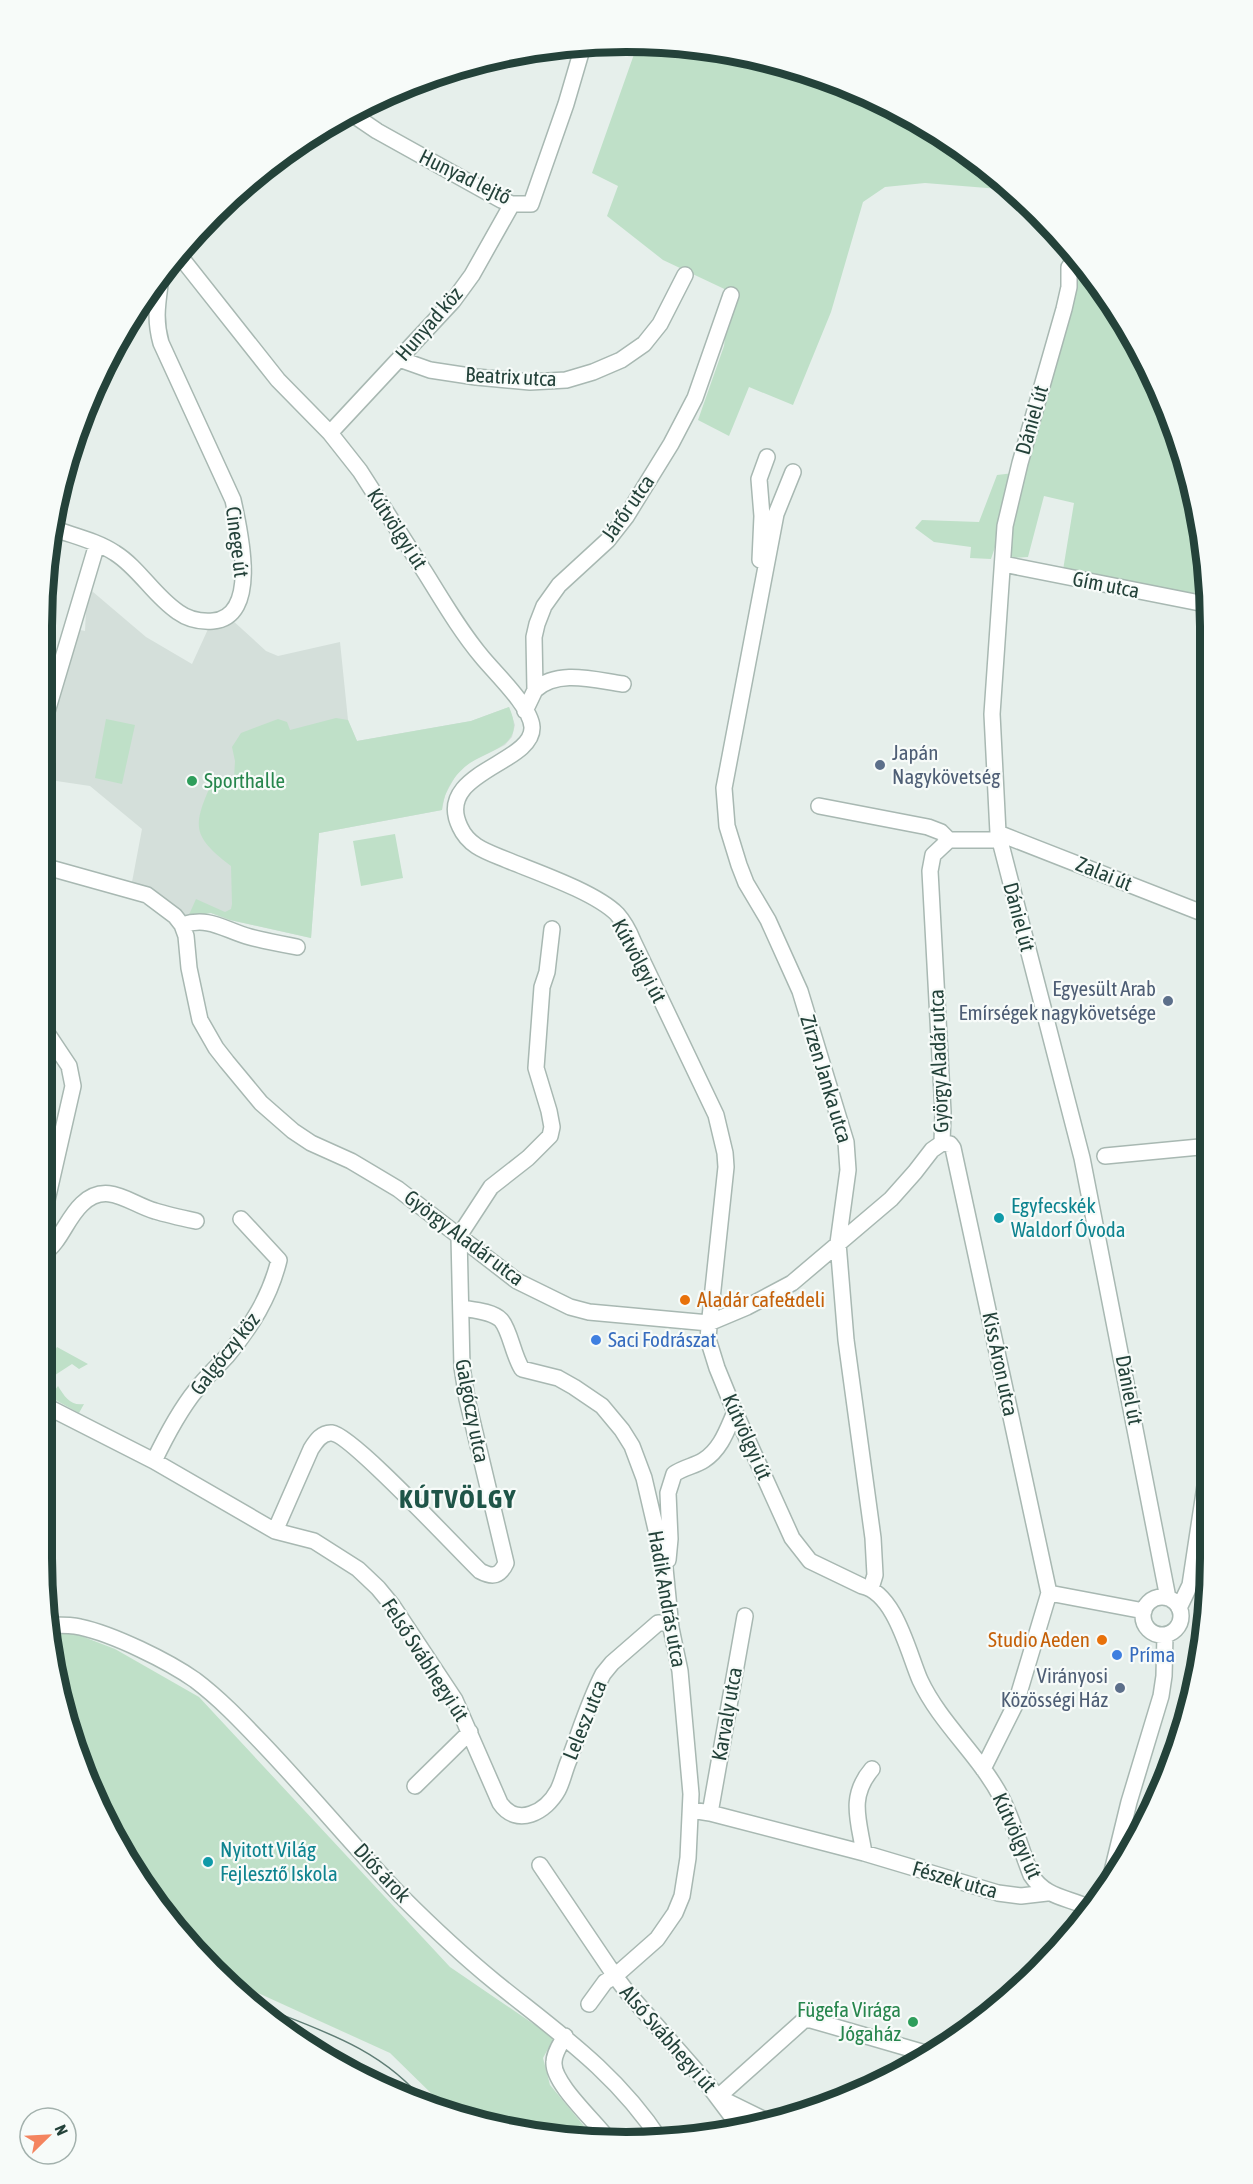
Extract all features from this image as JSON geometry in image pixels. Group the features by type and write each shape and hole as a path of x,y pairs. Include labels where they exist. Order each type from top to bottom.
{"street":[{"name":"Hunyad lejtő","path":"360,119 425,159 501,200 513,204 531,204 580,55"},
{"name":"Hunyad köz","path":"330,433 459,292 513,204"},
{"name":"Kútvölgyi út","path":"184,261 278,380 330,433 360,471 464,635 525,711 532,729 528,742 508,758 478,775 466,786 457,800 456,816 459,826 474,846 595,899 618,915 627,927 716,1115 725,1153 725,1189 708,1339 735,1412 792,1538 803,1554 820,1567 871,1588 888,1603 921,1682 936,1709 983,1769 1002,1799 1031,1875 1047,1893 1083,1906"},
{"name":"Dániel út","path":"1069,267 1069,287 1064,309 1005,526 992,714 998,836 1082,1158 1174,1603"},
{"name":"Beatrix utca","path":"399,359 430,370 476,377 530,382 566,380 621,360 644,344 660,324 686,275"},
{"name":"Cinege út","path":"61,531 115,552 172,607 194,620 218,621 227,616 242,590 242,560 232,500 161,343 156,308 158,295"},
{"name":"Járőr utca","path":"525,711 535,690 534,637 542,611 559,585 608,540 626,517 671,444 695,398 730,295"},
{"name":"Zirzen Janka utca","path":"761,587 759,550 762,516 759,478 766,457"},
{"name":"Zirzen Janka utca","path":"793,472 776,514 724,788 724,806 727,826 739,865 746,883 768,920 796,982 843,1126 848,1170 838,1243 846,1340 873,1538 875,1575 871,1588"},
{"path":"52,695 97,544"},
{"name":"Gím utca","path":"1003,564 1199,603"},
{"path":"535,690 549,680 561,678 622,684"},
{"name":"Zalai út","path":"819,806 928,827 941,831 950,840 998,836 1200,912"},
{"name":"György Aladár utca","path":"182,925 186,936 189,968 200,1020 216,1048 261,1103 293,1131 311,1143 378,1176 517,1281 570,1307 590,1312 709,1323 755,1304 792,1283 891,1199 932,1150 942,1143 942,1100 930,871 933,855 950,840"},
{"path":"52,869 147,895 175,916 182,925 196,921 217,925 248,936 297,947"},
{"path":"459,1236 491,1187 528,1158 550,1136 550,1119 536,1068 543,987 552,929"},
{"path":"52,1040 69,1066 74,1086 52,1180"},
{"name":"Kiss Áron utca","path":"942,1143 950,1144 953,1148 1050,1593"},
{"path":"1105,1156 1200,1147"},
{"path":"52,1248 82,1203 98,1194 117,1194 153,1211 196,1221"},
{"name":"Galgóczy köz","path":"154,1461 181,1411 196,1389 245,1333 260,1310 270,1288 279,1260 242,1219"},
{"name":"Galgóczy utca","path":"275,1531 317,1439 334,1433 343,1437 364,1455 480,1571 490,1576 502,1571 506,1563 506,1553 497,1528 462,1367 459,1236"},
{"name":"Hadik András utca","path":"460,1308 486,1312 501,1320 507,1331 513,1353 522,1368 558,1378 574,1387 602,1406 622,1430 632,1446 644,1478 665,1568 671,1628 680,1671 691,1810 688,1858 679,1906 664,1930 605,1983 588,2004"},
{"path":"52,1409 154,1461 275,1531"},
{"path":"665,1568 669,1558 670,1539 668,1493 674,1474 685,1466 703,1461 718,1448 735,1412"},
{"path":"1174,1603 1190,1586 1200,1520"},
{"name":"Felső Svábhegyi út","path":"275,1531 314,1541 358,1569 378,1588 405,1622 455,1700 495,1793 505,1809"},
{"name":"Kútvölgyi út","path":"983,1769 1016,1703 1050,1593"},
{"path":"1050,1593 1144,1611"},
{"path":"1154,1599 1174,1603 1181,1615 1174,1631 1165,1635 1155,1634 1147,1629 1143,1620 1144,1611 1154,1599"},
{"name":"Karvaly utca","path":"710,1812 745,1616"},
{"name":"Lelesz utca","path":"505,1809 519,1816 528,1817 552,1799 558,1790 603,1674 612,1663 658,1623 669,1623 671,1628"},
{"name":"Diós árok","path":"56,1625 80,1626 121,1641 194,1679 222,1702 298,1780 401,1895 481,1970 565,2036 613,2080 654,2131"},
{"path":"1115,1858 1129,1802 1161,1696 1165,1635"},
{"path":"415,1786 470,1732"},
{"path":"864,1853 856,1805 864,1779 872,1769"},
{"name":"Fészek utca","path":"691,1810 710,1812 864,1853 998,1893 1021,1896 1047,1893"},
{"name":"Alsó Svábhegyi út","path":"540,1865 619,1972 627,1992 718,2097 735,2121"},
{"path":"757,2116 718,2097 804,2020 811,2020 920,2051"},
{"path":"565,2036 555,2057 554,2069 562,2084 601,2131"}],"shaded area":[{"path":"86,586 146,637 192,664 209,627 228,626 231,619 266,651 278,656 340,642 348,720 357,741 471,721 509,707 515,725 512,737 505,745 469,763 456,775 445,795 442,810 319,833 311,938 230,920 211,913 183,919 148,890 132,882 142,829 90,786 52,780 52,719 74,629 85,631 86,610 81,605"}],"green space":[{"path":"635,52 701,57 738,64 775,72 846,96 914,129 976,171 998,189 925,183 885,187 863,202 831,312 793,405 749,387 729,436 698,420 724,346 729,307 735,294 663,260 607,216 618,186 592,173"},
{"path":"1062,253 1082,277 1124,340 1157,407 1181,478 1196,552 1199,596 1063,570 1074,503 1044,496 1028,557 1009,558 997,541 991,559 970,558 971,547 934,542 915,528 922,520 979,522 997,475 1023,472 1064,302"},
{"path":"509,707 514,730 511,737 460,772 448,789 442,810 319,833 311,938 230,920 211,913 188,917 196,899 225,912 231,909 231,866 208,846 199,828 199,819 213,780 234,778 235,761 232,747 241,733 278,719 287,722 290,730 336,718 348,720 357,741 471,721"},
{"path":"106,719 135,725 122,784 95,778"},
{"path":"395,834 403,878 361,886 353,841"},
{"path":"57,1347 88,1364 79,1369 72,1364 52,1377 52,1356"},
{"path":"58,1386 71,1402 84,1404 79,1413 52,1398"},
{"path":"57,1634 76,1634 115,1649 199,1697 450,1967 554,2038 543,2058 550,2085 587,2130 552,2127 515,2120 478,2112 437,2099 390,2053 245,1986 195,1936 171,1907 129,1844 96,1777 83,1742 72,1706"}],"tram line":[{"path":"277,2013 348,2042 390,2068 414,2091"}],"place":[{"name":"Japán Nagykövetség","path":"880,765"},
{"name":"Sporthalle","path":"192,781"},
{"name":"Egyesült Arab Emírségek nagykövetsége","path":"1168,1001"},
{"name":"Egyfecskék Waldorf Óvoda","path":"999,1218"},
{"name":"Aladár cafe&deli","path":"685,1300"},
{"name":"Saci Fodrászat","path":"596,1340"},
{"name":"Studio Aeden","path":"1102,1640"},
{"name":"Príma","path":"1117,1655"},
{"name":"Virányosi Közösségi Ház","path":"1120,1688"},
{"name":"Nyitott Világ Fejlesztő Iskola","path":"208,1862"},
{"name":"Fügefa Virága Jógaház","path":"913,2022"}],"district":[{"name":"KÚTVÖLGY","path":"458,1499"}]}
